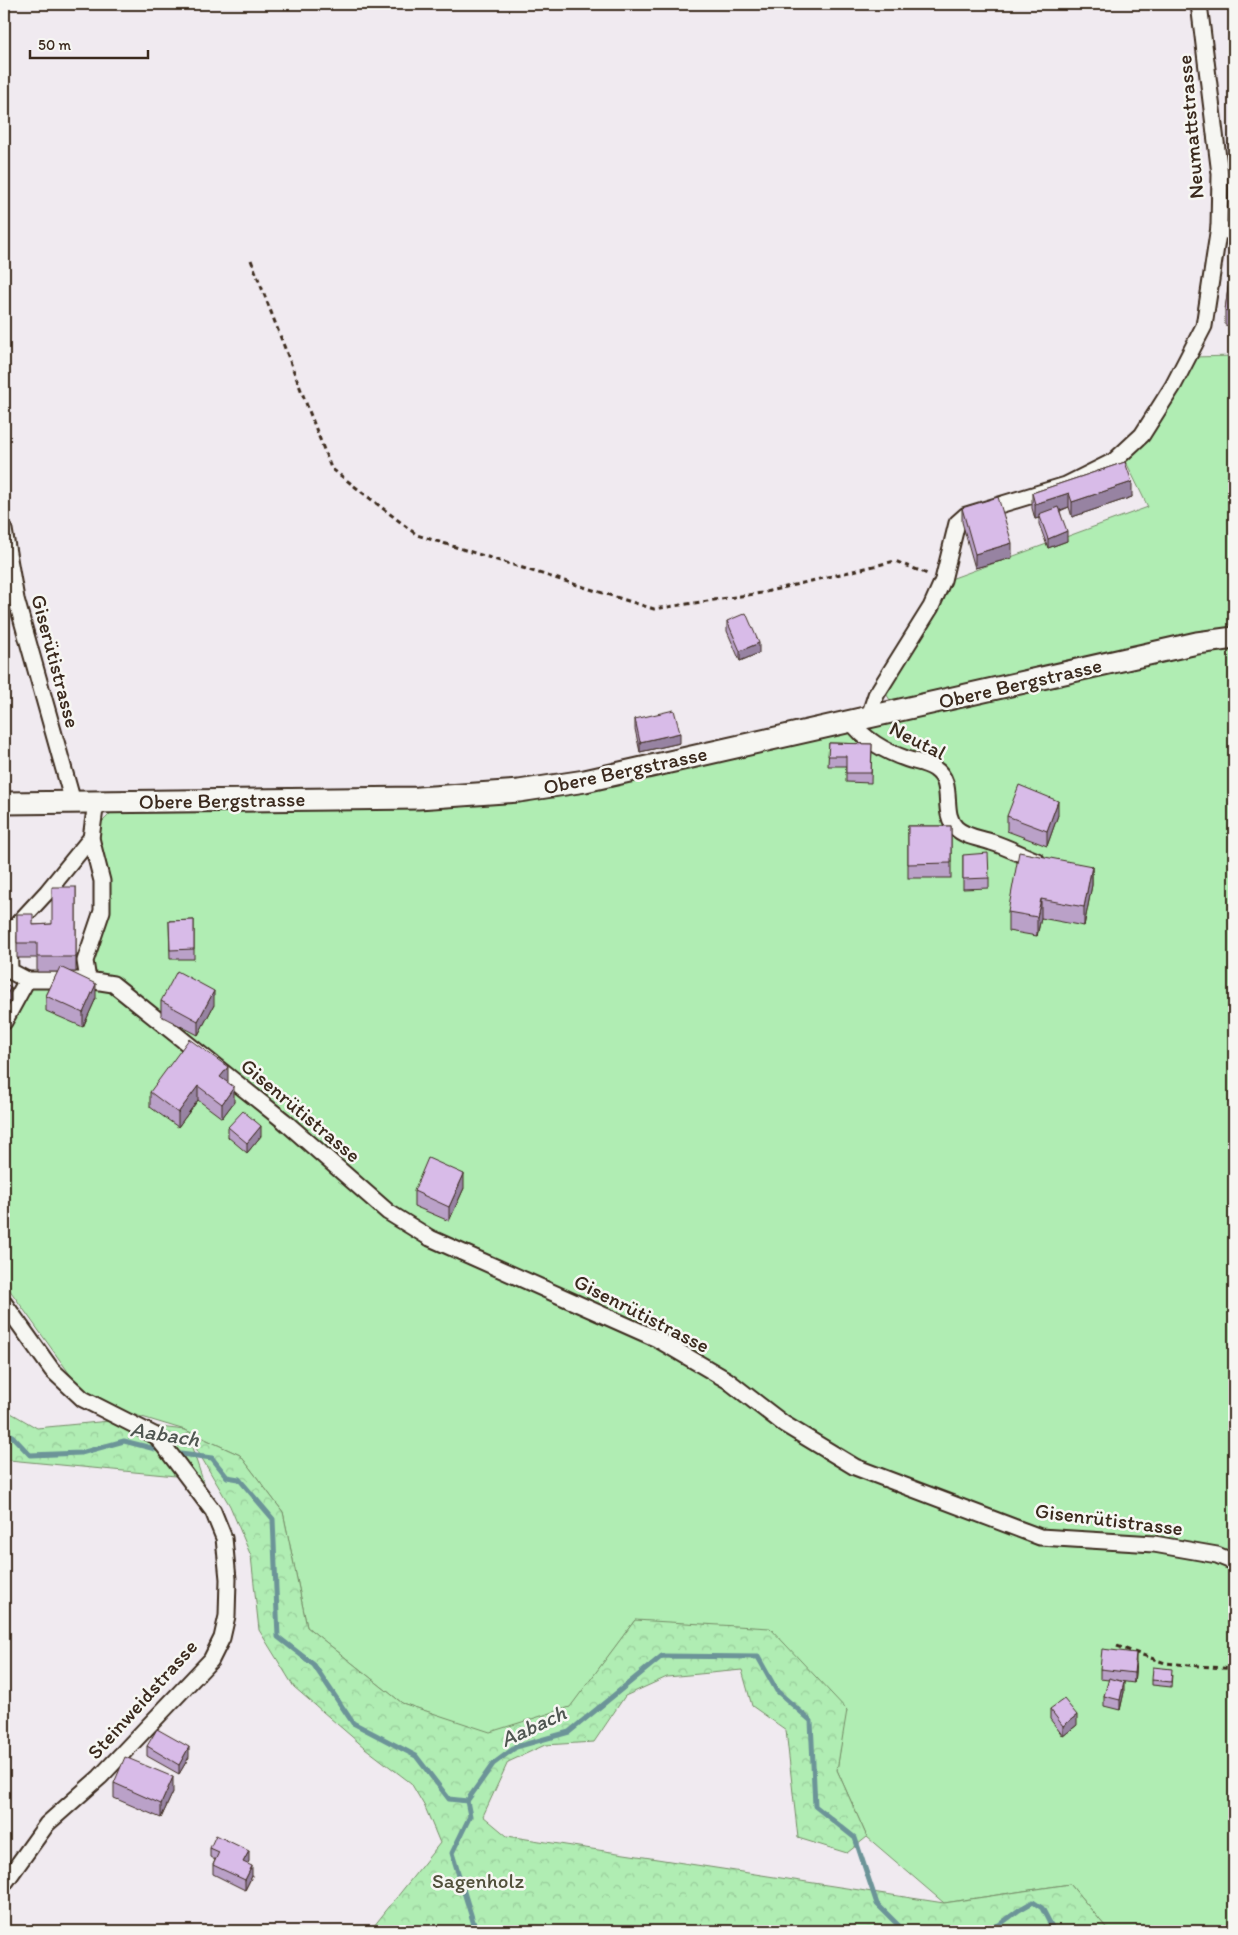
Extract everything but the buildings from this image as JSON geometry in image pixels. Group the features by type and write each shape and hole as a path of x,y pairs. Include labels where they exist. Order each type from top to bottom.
{"main road":[{"name":"Obere Bergstrasse","path":"4,803 418,798 519,791 585,781 1197,643 1234,638"}],"street":[{"name":"Neumattstrasse","path":"860,718 931,607 943,580 956,523 966,515 1066,485 1114,461 1142,435 1173,386 1204,326 1219,227 1220,174 1199,4"},
{"path":"1219,227 1234,234"},
{"name":"Giserütistrasse","path":"4,530 16,599 73,802"},
{"name":"Neutal","path":"860,718 858,732 886,750 905,758 928,764 944,778 951,819 956,828 967,835 992,842 1045,865"},
{"path":"91,838 47,892 9,933 10,971 27,980 88,980 85,961 102,911 102,881 91,838 96,802"},
{"path":"4,1022 27,980"},
{"name":"Gisenrütistrasse","path":"88,980 113,984 284,1122 388,1212 430,1238 657,1339 727,1380 784,1424 855,1467 1040,1537 1154,1544 1218,1555 1234,1562"},
{"name":"Steinweidstrasse","path":"4,1302 52,1370 83,1398 156,1436 213,1510 224,1538 228,1579 227,1616 222,1638 211,1660 100,1777 48,1824 4,1884"}],"path":[{"path":"251,260 331,468 418,535 654,610 761,593 895,561 943,580"},
{"path":"1117,1646 1165,1663 1234,1669"}],"green space":[{"path":"1234,356 1234,630 934,693 890,700 885,692 948,580 1148,507 1125,460 1159,424 1193,357"},
{"path":"1234,647 1234,1931 1109,1931 1070,1884 944,1903 867,1837 837,1770 846,1710 635,1620 571,1707 490,1733 402,1703 307,1627 283,1512 240,1455 185,1430 89,1401 4,1282 4,1022 27,980 88,980 102,881 91,838 101,823 114,810 418,798 645,767"},
{"name":"Sagenholz","path":"4,1409 37,1428 109,1421 185,1430 240,1455 283,1512 307,1627 402,1703 490,1732 570,1707 635,1620 770,1628 847,1710 837,1770 867,1837 847,1853 798,1838 786,1730 752,1706 742,1670 667,1677 625,1696 594,1742 545,1745 508,1762 483,1816 507,1836 944,1903 1070,1884 1109,1931 370,1931 440,1843 425,1807 411,1783 365,1748 294,1687 259,1630 251,1556 230,1506 187,1433 213,1510 186,1477 9,1460 4,1456"}],"waterway":[{"name":"Aabach","path":"4,1432 12,1436 30,1455 81,1453 124,1441 163,1451"},
{"name":"Aabach","path":"173,1453 212,1458 227,1477 239,1479 273,1519 278,1637 314,1665 353,1723 416,1756 449,1799 467,1801"},
{"name":"Aabach","path":"467,1801 493,1764 516,1747 569,1732 662,1656 758,1657 777,1691 811,1721 815,1806 855,1838 877,1904 904,1931"},
{"path":"467,1801 470,1816 452,1853 476,1931"},
{"name":"Aabach","path":"978,1931 999,1925 1033,1902 1042,1908 1054,1931"}]}
